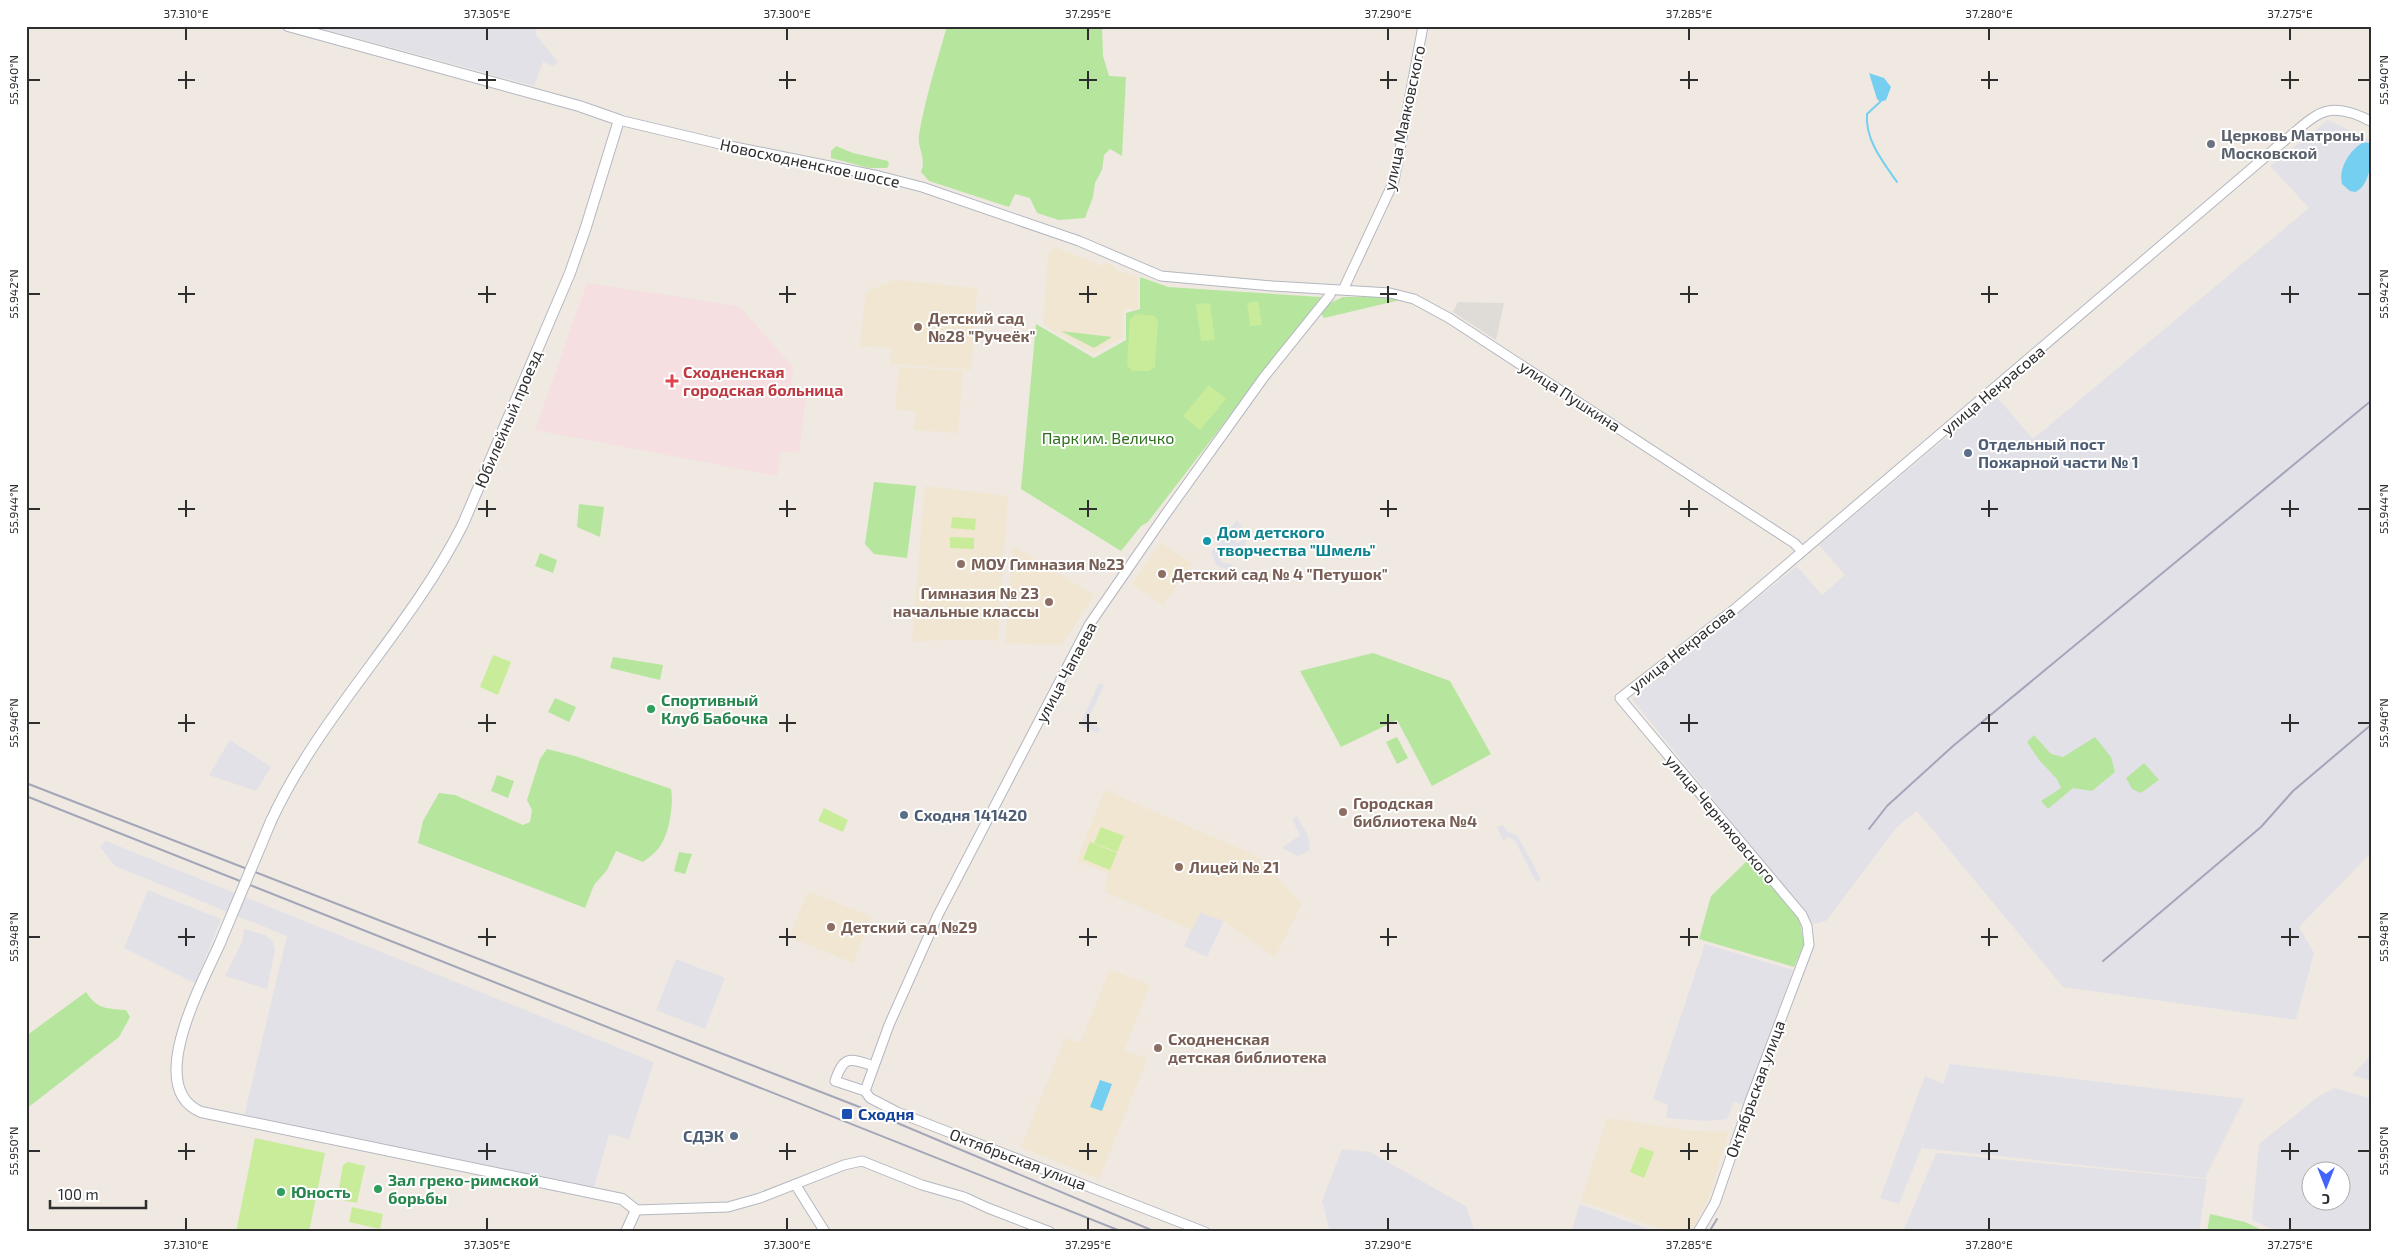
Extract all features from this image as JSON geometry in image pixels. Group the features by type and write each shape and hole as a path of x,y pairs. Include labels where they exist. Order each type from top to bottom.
{"main road":[{"name":"Новосходненское шоссе","path":"288,26 579,106 619,120"},
{"name":"Юбилейный проезд","path":"619,120 586,230 570,273 463,524 445,558 304,760 283,794 183,1033 176,1065 176,1080 188,1105 201,1112 622,1199 636,1210"},
{"path":"626,1232 636,1210"}],"street":[{"name":"улица Маяковского","path":"1343,290 1394,181 1424,26"},
{"name":"улица Некрасова","path":"1620,698 1736,608 2322,112 2343,109 2372,122"},
{"name":"Новосходненское шоссе","path":"619,120 720,144 879,176 922,187 1071,238 1153,274 1188,279 1331,290"},
{"name":"улица Пушкина","path":"1331,290 1399,294 1434,309 1794,542 1802,551"},
{"name":"улица Чапаева","path":"865,1092 912,970 938,915 1089,625 1205,459 1303,326 1330,295 1331,290"},
{"name":"улица Черняховского","path":"1620,698 1802,916 1806,926 1809,945"},
{"name":"Октябрьская улица","path":"1698,1232 1715,1203 1750,1101 1809,945"},
{"name":"Октябрьская улица","path":"874,1066 853,1059 846,1061 840,1066 835,1081 865,1092 870,1098 897,1112 1205,1232"},
{"path":"636,1210 728,1208 760,1198 844,1165 862,1161 922,1185 964,1196 988,1208 1050,1232"},
{"path":"795,1184 825,1232"}],"shaded area":[{"path":"313,26 537,26 536,35 558,62 553,66 543,62 534,86"},
{"path":"2328,120 2372,141 2372,852 2299,927 2314,953 2296,1020 2063,987 1917,811 1897,827 1826,921 1814,924 1632,699 1797,566 1822,595 1845,575 1819,545 1996,396 2033,439 2309,208 2270,166"},
{"path":"1055,247 1102,266 1107,263 1115,267 1116,270 1138,277 1137,309 1123,309 1123,337 1094,354 1043,325 1048,254"},
{"name":"Детский сад №28 \"Ручеёк\"","path":"894,280 977,288 971,370 890,364 891,348 860,346 866,292"},
{"name":"Сходненская городская больница","path":"587,283 739,306 793,367 790,395 806,397 799,453 781,451 777,476 535,430"},
{"path":"1458,302 1504,303 1496,340 1453,312"},
{"name":"Детский сад №28 \"Ручеёк\"","path":"899,367 963,371 958,433 914,430 916,411 895,410"},
{"name":"МОУ Гимназия №23","path":"925,486 1008,496 998,640 912,642"},
{"path":"1237,520 1242,526 1233,537 1237,543 1245,539 1246,545 1236,550 1223,550 1219,554 1221,562 1232,564 1231,570 1217,566 1211,552"},
{"name":"Детский сад № 4 \"Петушок\"","path":"1161,543 1192,564 1163,605 1132,584"},
{"name":"Гимназия № 23 начальные классы","path":"1013,546 1094,595 1062,645 1005,643"},
{"path":"1099,683 1104,685 1087,722 1100,728 1098,733 1080,725"},
{"path":"230,740 271,767 256,791 209,775"},
{"name":"Лицей № 21","path":"1105,790 1255,855 1302,904 1275,957 1224,921 1200,913 1192,930 1105,892 1108,873 1076,861"},
{"path":"1297,816 1308,836 1310,850 1298,856 1282,848 1300,835 1292,819"},
{"path":"1503,825 1508,832 1517,835 1541,879 1536,882 1515,841 1509,837 1503,840 1497,827"},
{"path":"106,841 654,1062 629,1139 609,1134 594,1188 244,1116 287,936 115,866 100,847"},
{"path":"148,890 221,919 195,983 124,948"},
{"name":"Детский сад №29","path":"808,891 872,917 853,963 789,937"},
{"path":"1200,912 1224,921 1207,957 1184,946"},
{"path":"244,929 265,935 273,942 275,950 267,989 225,976 242,942"},
{"path":"1705,944 1793,970 1743,1105 1734,1102 1727,1119 1707,1121 1666,1118 1668,1105 1653,1099"},
{"path":"676,959 725,978 705,1029 656,1010"},
{"path":"1110,969 1150,985 1124,1050 1147,1059 1099,1179 1021,1147 1065,1038 1080,1043"},
{"path":"2372,1054 2372,1081 2352,1075"},
{"path":"1950,1064 2244,1099 2205,1178 1922,1148 1925,1139 1899,1204 1880,1198 1925,1076 1943,1084"},
{"path":"2335,1088 2372,1099 2372,1232 2278,1232 2252,1220 2259,1144 2319,1096"},
{"path":"1607,1118 1693,1131 1729,1132 1708,1200 1691,1232 1670,1232 1581,1201"},
{"path":"1342,1149 1370,1152 1466,1206 1475,1232 1340,1232 1329,1228 1322,1201"},
{"path":"1936,1153 2207,1179 2199,1232 1903,1232"},
{"path":"1580,1204 1656,1232 1571,1232"}],"green space":[{"path":"947,26 1102,26 1103,56 1109,76 1126,77 1122,156 1110,149 1104,155 1102,170 1095,183 1093,197 1085,218 1059,220 1037,213 1030,198 1015,194 1009,207 929,181 921,172 923,162 919,135"},
{"path":"836,146 853,153 888,161 889,164 887,168 869,168 831,158 831,151"},
{"name":"Парк им. Величко","path":"1140,277 1168,287 1321,297 1148,522 1141,526 1121,551 1021,489 1036,324 1094,358 1126,340 1126,313 1140,309"},
{"path":"1343,297 1374,297 1400,300 1324,318 1321,313 1330,303"},
{"path":"1258,301 1262,325 1250,326 1247,303"},
{"path":"1210,303 1215,340 1201,341 1196,304"},
{"path":"1136,314 1155,316 1158,321 1155,367 1149,371 1132,371 1127,365 1130,320"},
{"path":"1061,331 1112,337 1094,348"},
{"path":"1209,385 1226,399 1200,430 1183,416"},
{"path":"874,482 916,486 907,558 874,554 865,544"},
{"path":"579,504 604,507 600,537 577,527"},
{"path":"952,517 976,519 975,530 951,528"},
{"path":"950,537 974,538 974,549 950,548"},
{"path":"540,553 557,560 553,573 535,566"},
{"path":"1373,653 1450,681 1491,754 1432,786 1397,720 1341,747 1300,671"},
{"path":"493,655 511,662 498,695 480,687"},
{"path":"613,657 663,665 660,680 610,668"},
{"path":"555,698 576,707 569,722 548,712"},
{"path":"2034,735 2051,754 2063,757 2095,737 2111,757 2115,772 2092,791 2073,788 2048,809 2041,801 2061,788 2057,779 2039,760 2027,742"},
{"path":"1397,737 1408,758 1397,764 1386,742"},
{"path":"547,749 575,756 671,789 670,820 662,844 643,862 616,851 607,870 594,885 585,908 418,843 423,821 439,793 455,795 523,825 530,822 532,810 527,800 540,759"},
{"path":"2144,763 2159,780 2141,793 2132,789 2126,778"},
{"path":"497,775 514,781 508,798 491,791"},
{"path":"824,808 848,820 843,832 818,821"},
{"path":"1101,827 1124,836 1117,852 1094,843"},
{"path":"1090,842 1117,853 1110,870 1083,859"},
{"path":"679,852 692,854 685,874 674,871"},
{"path":"1749,859 1799,917 1804,944 1794,967 1699,939 1711,896"},
{"path":"86,992 99,1005 126,1010 130,1017 119,1037 26,1109 26,1036"},
{"name":"Юность","path":"255,1138 325,1153 309,1232 236,1232"},
{"path":"1640,1147 1654,1152 1644,1178 1630,1172"},
{"path":"348,1162 365,1166 357,1203 337,1199 343,1165"},
{"path":"352,1207 383,1214 380,1229 349,1222"},
{"path":"2210,1214 2245,1222 2266,1232 2207,1232"}],"water":[{"path":"1869,73 1884,78 1891,87 1886,100 1880,102 1877,99"},
{"path":"2364,142 2372,144 2367,178 2360,189 2355,192 2350,191 2342,184 2342,172 2350,154"},
{"path":"1100,1080 1112,1084 1102,1111 1090,1107"}],"waterway":[{"path":"1880,102 1867,114 1867,124 1876,150 1897,182"}],"railway":[{"path":"1869,829 1887,806 1953,746 2372,400"},
{"path":"2103,961 2261,827 2293,791 2372,724"},
{"path":"26,783 857,1106 1156,1232"},
{"path":"26,796 1123,1232"},
{"path":"1709,1232 1717,1219"}],"place":[{"name":"Церковь Матроны Московской","path":"2211,144"},
{"name":"Детский сад №28 \"Ручеёк\"","path":"918,327"},
{"name":"Сходненская городская больница","path":"672,381"},
{"name":"Отдельный пост Пожарной части № 1","path":"1968,453"},
{"name":"Дом детского творчества \"Шмель\"","path":"1207,541"},
{"name":"МОУ Гимназия №23","path":"961,564"},
{"name":"Детский сад № 4 \"Петушок\"","path":"1162,574"},
{"name":"Гимназия № 23 начальные классы","path":"1049,602"},
{"name":"Спортивный Клуб Бабочка","path":"651,709"},
{"name":"Городская библиотека №4","path":"1343,812"},
{"name":"Сходня 141420","path":"904,815"},
{"name":"Лицей № 21","path":"1179,867"},
{"name":"Детский сад №29","path":"831,927"},
{"name":"Сходненская детская библиотека","path":"1158,1048"},
{"name":"Сходня","path":"847,1114"},
{"name":"СДЭК","path":"734,1136"},
{"name":"Зал греко-римской борьбы","path":"378,1189"},
{"name":"Юность","path":"281,1192"}]}
